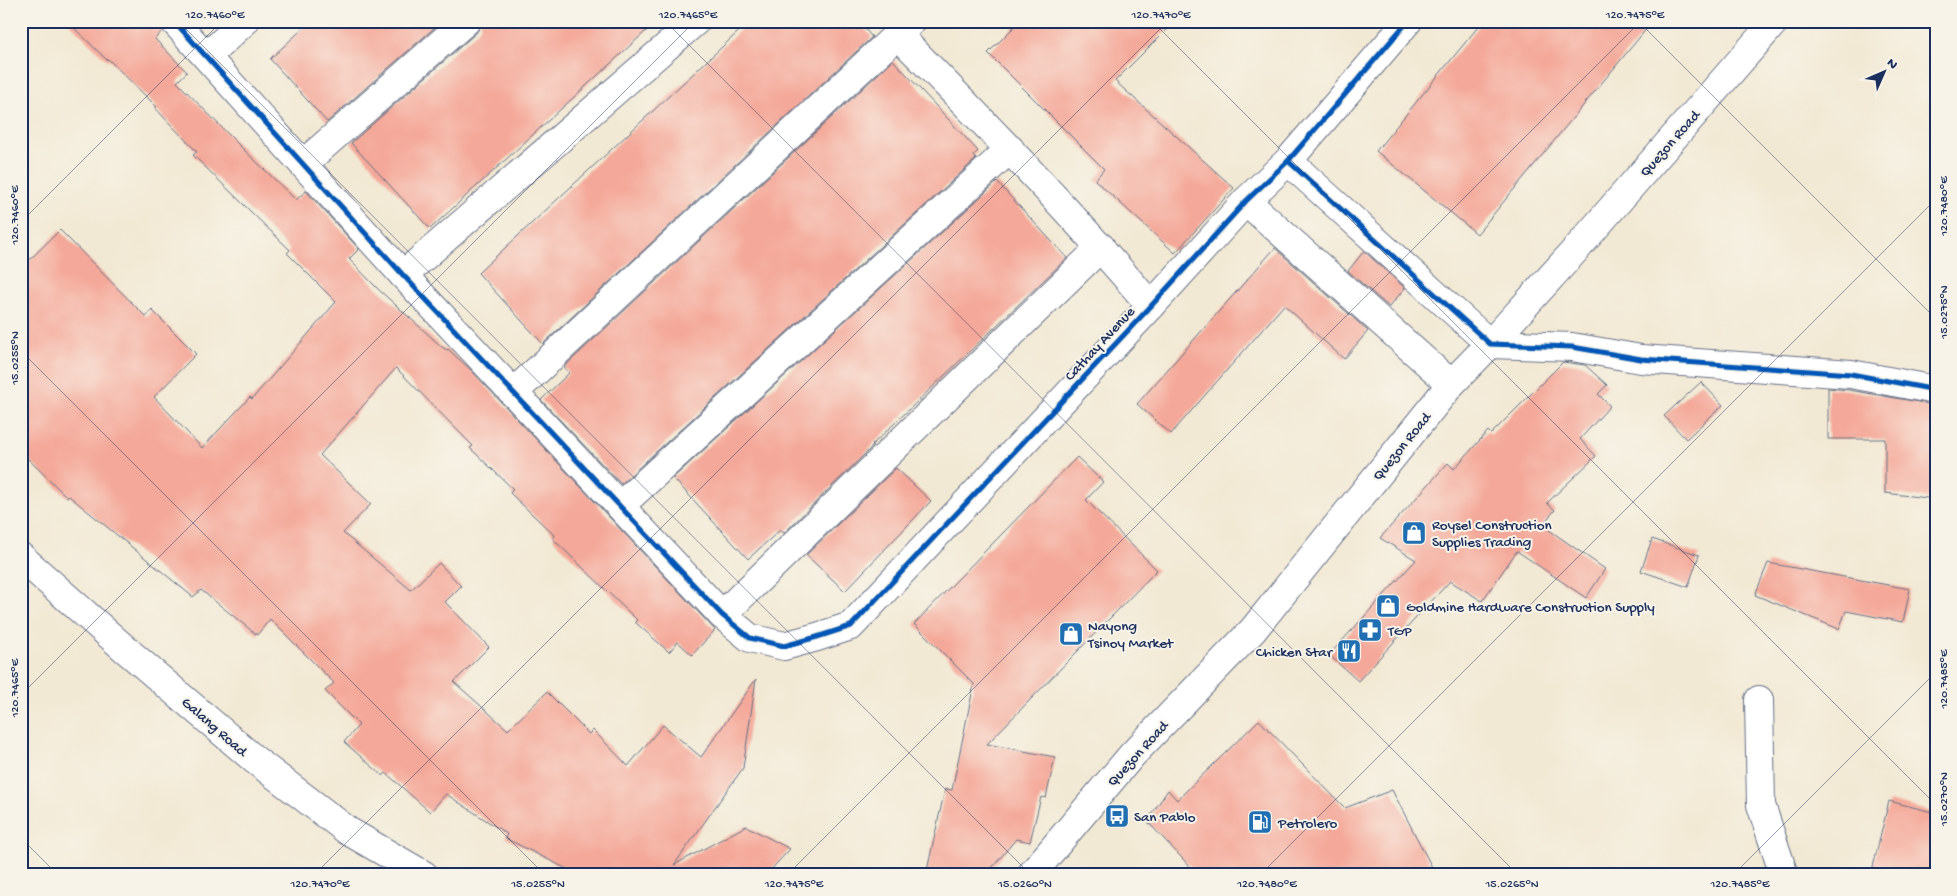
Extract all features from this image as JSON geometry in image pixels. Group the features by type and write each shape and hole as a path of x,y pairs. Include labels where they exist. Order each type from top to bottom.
{"street":[{"path":"174,21 403,275 621,505 722,615 1101,247"},
{"path":"207,56 245,21"},
{"path":"303,164 466,21"},
{"path":"403,275 696,21"},
{"name":"Cathay Avenue","path":"722,615 750,638 784,646 851,626 1151,306 1246,201 1288,161 1408,21"},
{"name":"Quezon Road","path":"1031,875 1132,755 1253,630 1451,384 1579,246 1776,21"},
{"path":"513,393 905,28 1010,148 1101,247 1151,306"},
{"path":"621,505 1010,148"},
{"path":"1288,161 1490,344 1572,347 1642,359 1851,374 1936,390"},
{"path":"1246,201 1451,384"},
{"name":"Galang Road","path":"21,557 255,760 348,831 424,875"},
{"path":"1760,700 1761,805 1784,875"}],"building":[{"path":"67,21 159,21 162,31 155,39 187,72 177,82 296,200 306,191 359,249 349,259 378,289 442,347 448,349 472,371 715,630 692,655 678,642 669,652 635,622 637,620 553,539 555,536 510,493 513,489 470,448 473,446 396,368 320,455 371,504 343,533 411,590 439,563 461,586 445,602 489,647 454,682 508,730 547,692 589,734 593,730 628,766 663,725 701,757 756,679 743,768 674,865 746,826 790,849 766,875 575,875 565,868 505,838 507,834 446,794 430,812 386,773 383,776 344,742 359,725 325,691 334,683 270,619 257,635 201,590 193,597 69,496 67,497 21,452 21,268 60,230 146,317 152,310 196,354 154,397 202,448 250,397 252,399 336,302 287,253 290,250 193,155 197,152 155,108 157,107"},
{"path":"311,21 442,21 327,122 270,59"},
{"path":"481,21 657,21 430,229 351,143 476,33 481,26"},
{"path":"750,21 858,21 872,37 543,344 478,273"},
{"path":"1020,21 1175,21 1115,81 1234,188 1175,253 1095,180 1104,169 988,53"},
{"path":"1483,21 1653,21 1477,234 1376,151"},
{"path":"893,60 978,151 973,156 976,159 621,484 541,400 569,373 564,367"},
{"path":"997,182 1067,258 872,445 784,533 780,530 748,559 673,478"},
{"path":"1275,248 1368,331 1344,359 1284,305 1171,434 1137,404"},
{"path":"1364,251 1405,288 1389,307 1348,271"},
{"path":"1563,362 1585,365 1607,385 1598,394 1610,406 1580,439 1596,456 1547,503 1555,510 1542,525 1605,569 1586,598 1517,551 1482,601 1450,581 1358,681 1329,655 1416,560 1380,538 1448,463 1454,469 1488,431 1491,434"},
{"path":"1701,382 1723,405 1686,439 1664,416"},
{"path":"1828,388 1936,405 1936,499 1885,493 1885,439 1828,439"},
{"path":"1077,457 1103,482 1086,500 1157,570 987,744 1055,757 1046,798 1041,797 1030,842 1016,839 986,875 926,875 945,789 952,790 974,684 914,624"},
{"path":"896,468 931,501 845,591 806,555"},
{"path":"1652,539 1699,555 1688,587 1641,571"},
{"path":"1768,563 1910,589 1903,622 1846,611 1839,629 1755,595"},
{"path":"1259,720 1345,808 1392,790 1436,875 1198,875 1147,821 1168,790 1177,800"},
{"path":"1889,801 1936,813 1936,875 1871,875"}],"cycle path":[{"path":"174,21 403,275 722,615 750,638 784,646 851,626 1151,306 1246,201 1288,161 1408,21"},
{"path":"1288,161 1490,344 1572,347 1641,359 1851,374 1936,390"}],"place":[{"name":"Roysel Construction Supplies Trading","path":"1414,533"},
{"name":"Goldmine Hardware Construction Supply","path":"1388,606"},
{"name":"TGP","path":"1370,630"},
{"name":"Nayong Tsinoy Market","path":"1071,634"},
{"name":"Chicken Star","path":"1349,651"},
{"name":"San Pablo","path":"1117,816"},
{"name":"Petrolero","path":"1260,822"}]}
